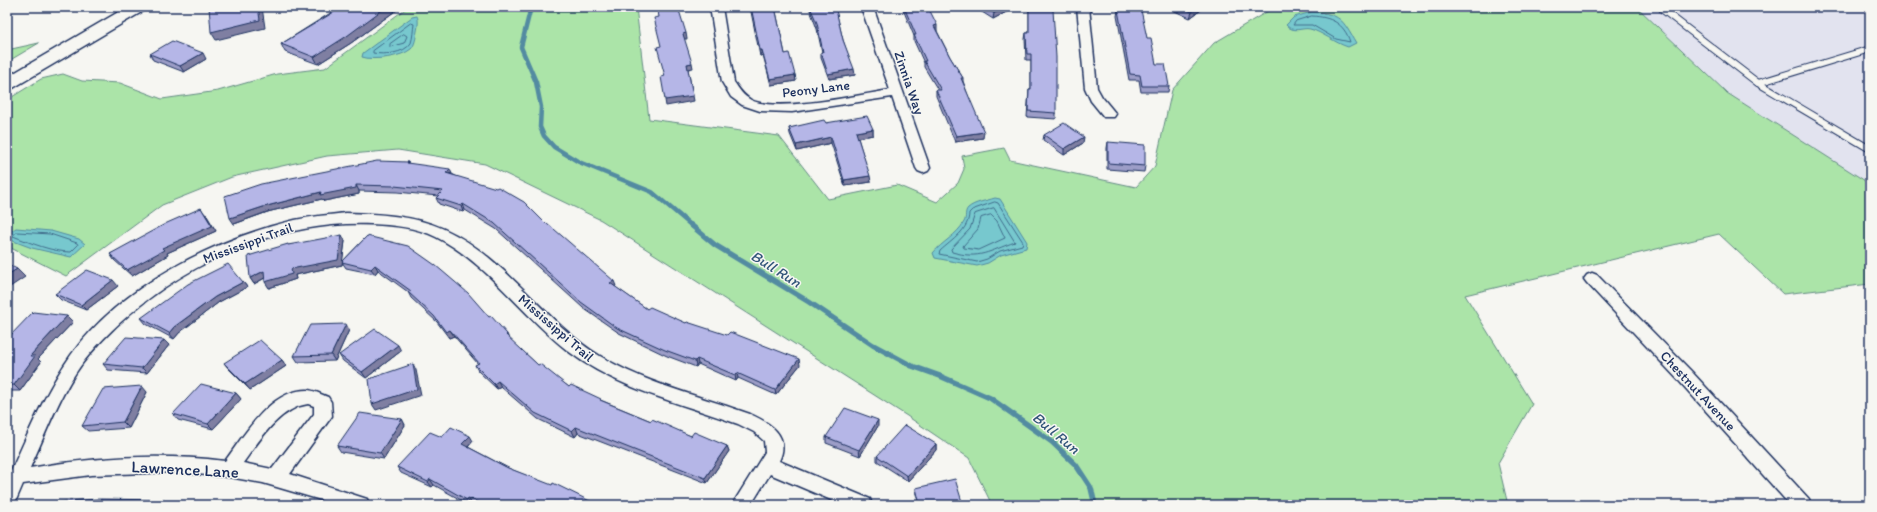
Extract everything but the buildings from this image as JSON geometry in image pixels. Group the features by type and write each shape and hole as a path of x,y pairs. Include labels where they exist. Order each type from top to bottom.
{"main road":[{"path":"7,84 140,7"}],"street":[{"name":"Peony Lane","path":"716,7 728,82 734,91 746,101 765,107 786,109 896,93"},
{"name":"Zinnia Way","path":"867,7 923,168"},
{"path":"1083,7 1091,88 1096,98 1109,114"},
{"name":"Mississippi Trail","path":"7,500 12,479 68,372 84,350 104,327 127,306 153,286 179,271 229,247 283,229 318,221 348,218 372,218 406,222 430,229 451,239 472,253 565,339 593,360 624,375 755,425 766,431 773,440 770,458"},
{"name":"Chestnut Avenue","path":"1592,279 1686,377 1802,505"},
{"path":"229,469 269,415 294,400 306,397 316,397 322,402 323,416 276,478"},
{"path":"741,505 770,458 863,505"},
{"name":"Lawrence Lane","path":"12,479 71,470 121,465 184,465 229,469 276,478 360,505"}],"lane":[{"path":"1671,7 1663,10 1758,83 1870,149"},
{"path":"1758,83 1870,49"}],"shaded area":[{"path":"1637,7 1870,7 1870,184 1727,93"}],"green space":[{"path":"408,7 636,7 649,119 779,136 828,199 897,185 937,202 958,183 964,169 962,156 1004,148 1010,160 1136,187 1155,166 1172,90 1214,43 1275,7 1637,7 1727,93 1870,184 1870,284 1783,294 1719,234 1465,295 1532,404 1498,463 1508,505 992,505 969,458 907,416 601,220 485,164 398,150 327,156 232,177 162,205 66,276 7,246 7,100 41,79 63,74 82,81 120,83 162,99 218,91 277,74 325,68"},
{"path":"39,43 7,62 7,50"}],"water":[{"path":"1312,12 1329,14 1340,19 1356,43 1348,47 1315,30 1295,30 1286,25 1294,17"},
{"path":"417,16 418,23 416,36 411,49 407,52 387,58 373,59 362,57 363,53 412,17"},
{"path":"995,198 1000,199 1027,242 1026,248 1001,255 988,263 977,266 935,258 933,253 961,227 965,220 966,211 968,208 977,203"},
{"path":"16,228 51,231 79,239 85,244 71,257 32,248 8,239 8,233"}],"waterway":[{"name":"Bull Run","path":"531,7 521,47 536,82 541,107 540,127 544,136 554,147 579,162 652,192 692,226"},
{"name":"Bull Run","path":"691,225 715,245 809,302 873,345 912,366 940,376 990,398 1052,442 1076,465 1091,488 1095,505"}]}
